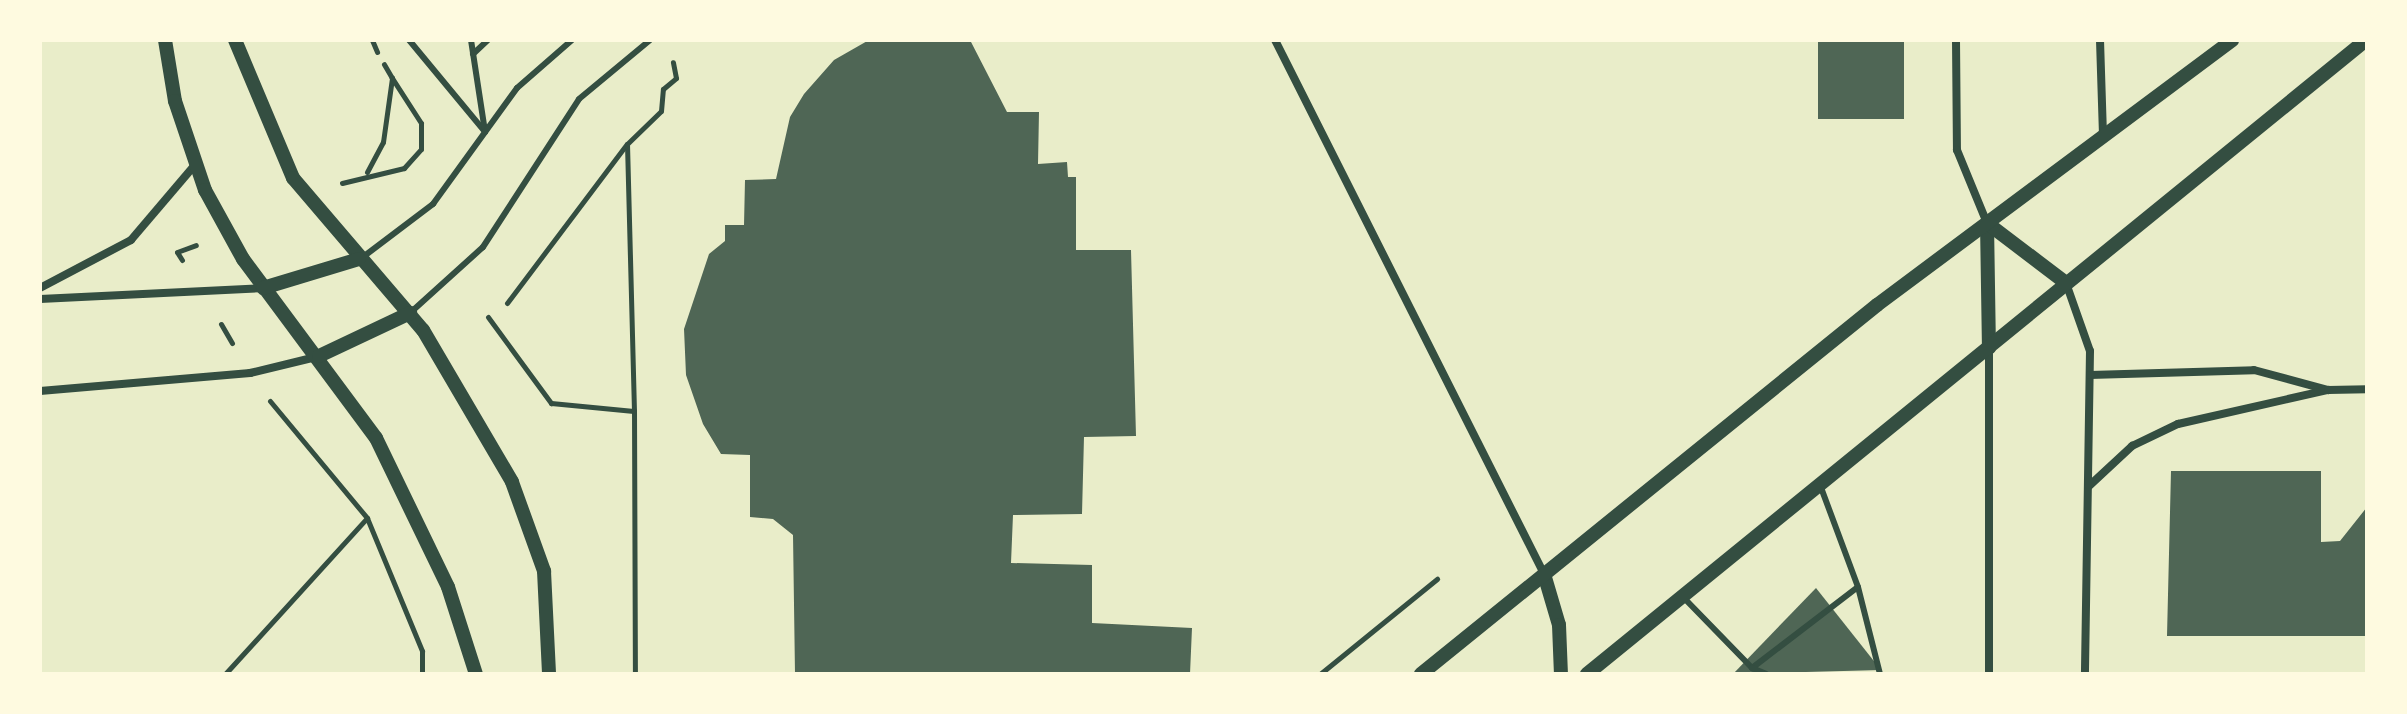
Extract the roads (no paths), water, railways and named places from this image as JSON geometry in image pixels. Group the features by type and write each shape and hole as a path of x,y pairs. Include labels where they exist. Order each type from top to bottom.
{"street":[{"path":"165,40 194,166 263,288 319,356 397,476 448,587 476,674"},
{"path":"235,40 293,178 359,259 410,313 525,512 544,571 549,674"},
{"path":"1275,40 1544,574 1559,625 1561,674"},
{"path":"1956,40 1957,150 1987,223 1989,674"},
{"path":"2100,40 2103,137"},
{"path":"1421,674 1987,223 2232,40"},
{"path":"1587,674 2366,40"},
{"path":"40,288 131,240 194,166"},
{"path":"1987,223 2066,283 2089,343 2085,674"},
{"path":"40,299 263,288 359,259"},
{"path":"40,391 250,373 319,356 410,313"},
{"path":"2090,375 2254,370 2328,390"},
{"path":"2089,486 2158,432 2328,390 2367,389"}],"lane":[{"path":"409,40 485,132"},
{"path":"471,40 485,132"},
{"path":"473,54 488,40"},
{"path":"359,259 433,204 529,73 572,40"},
{"path":"410,313 483,247 579,99 650,40"},
{"path":"1820,485 1858,587 1880,674"},
{"path":"1752,668 1858,587"},
{"path":"1684,598 1752,668 1766,674"}]}
